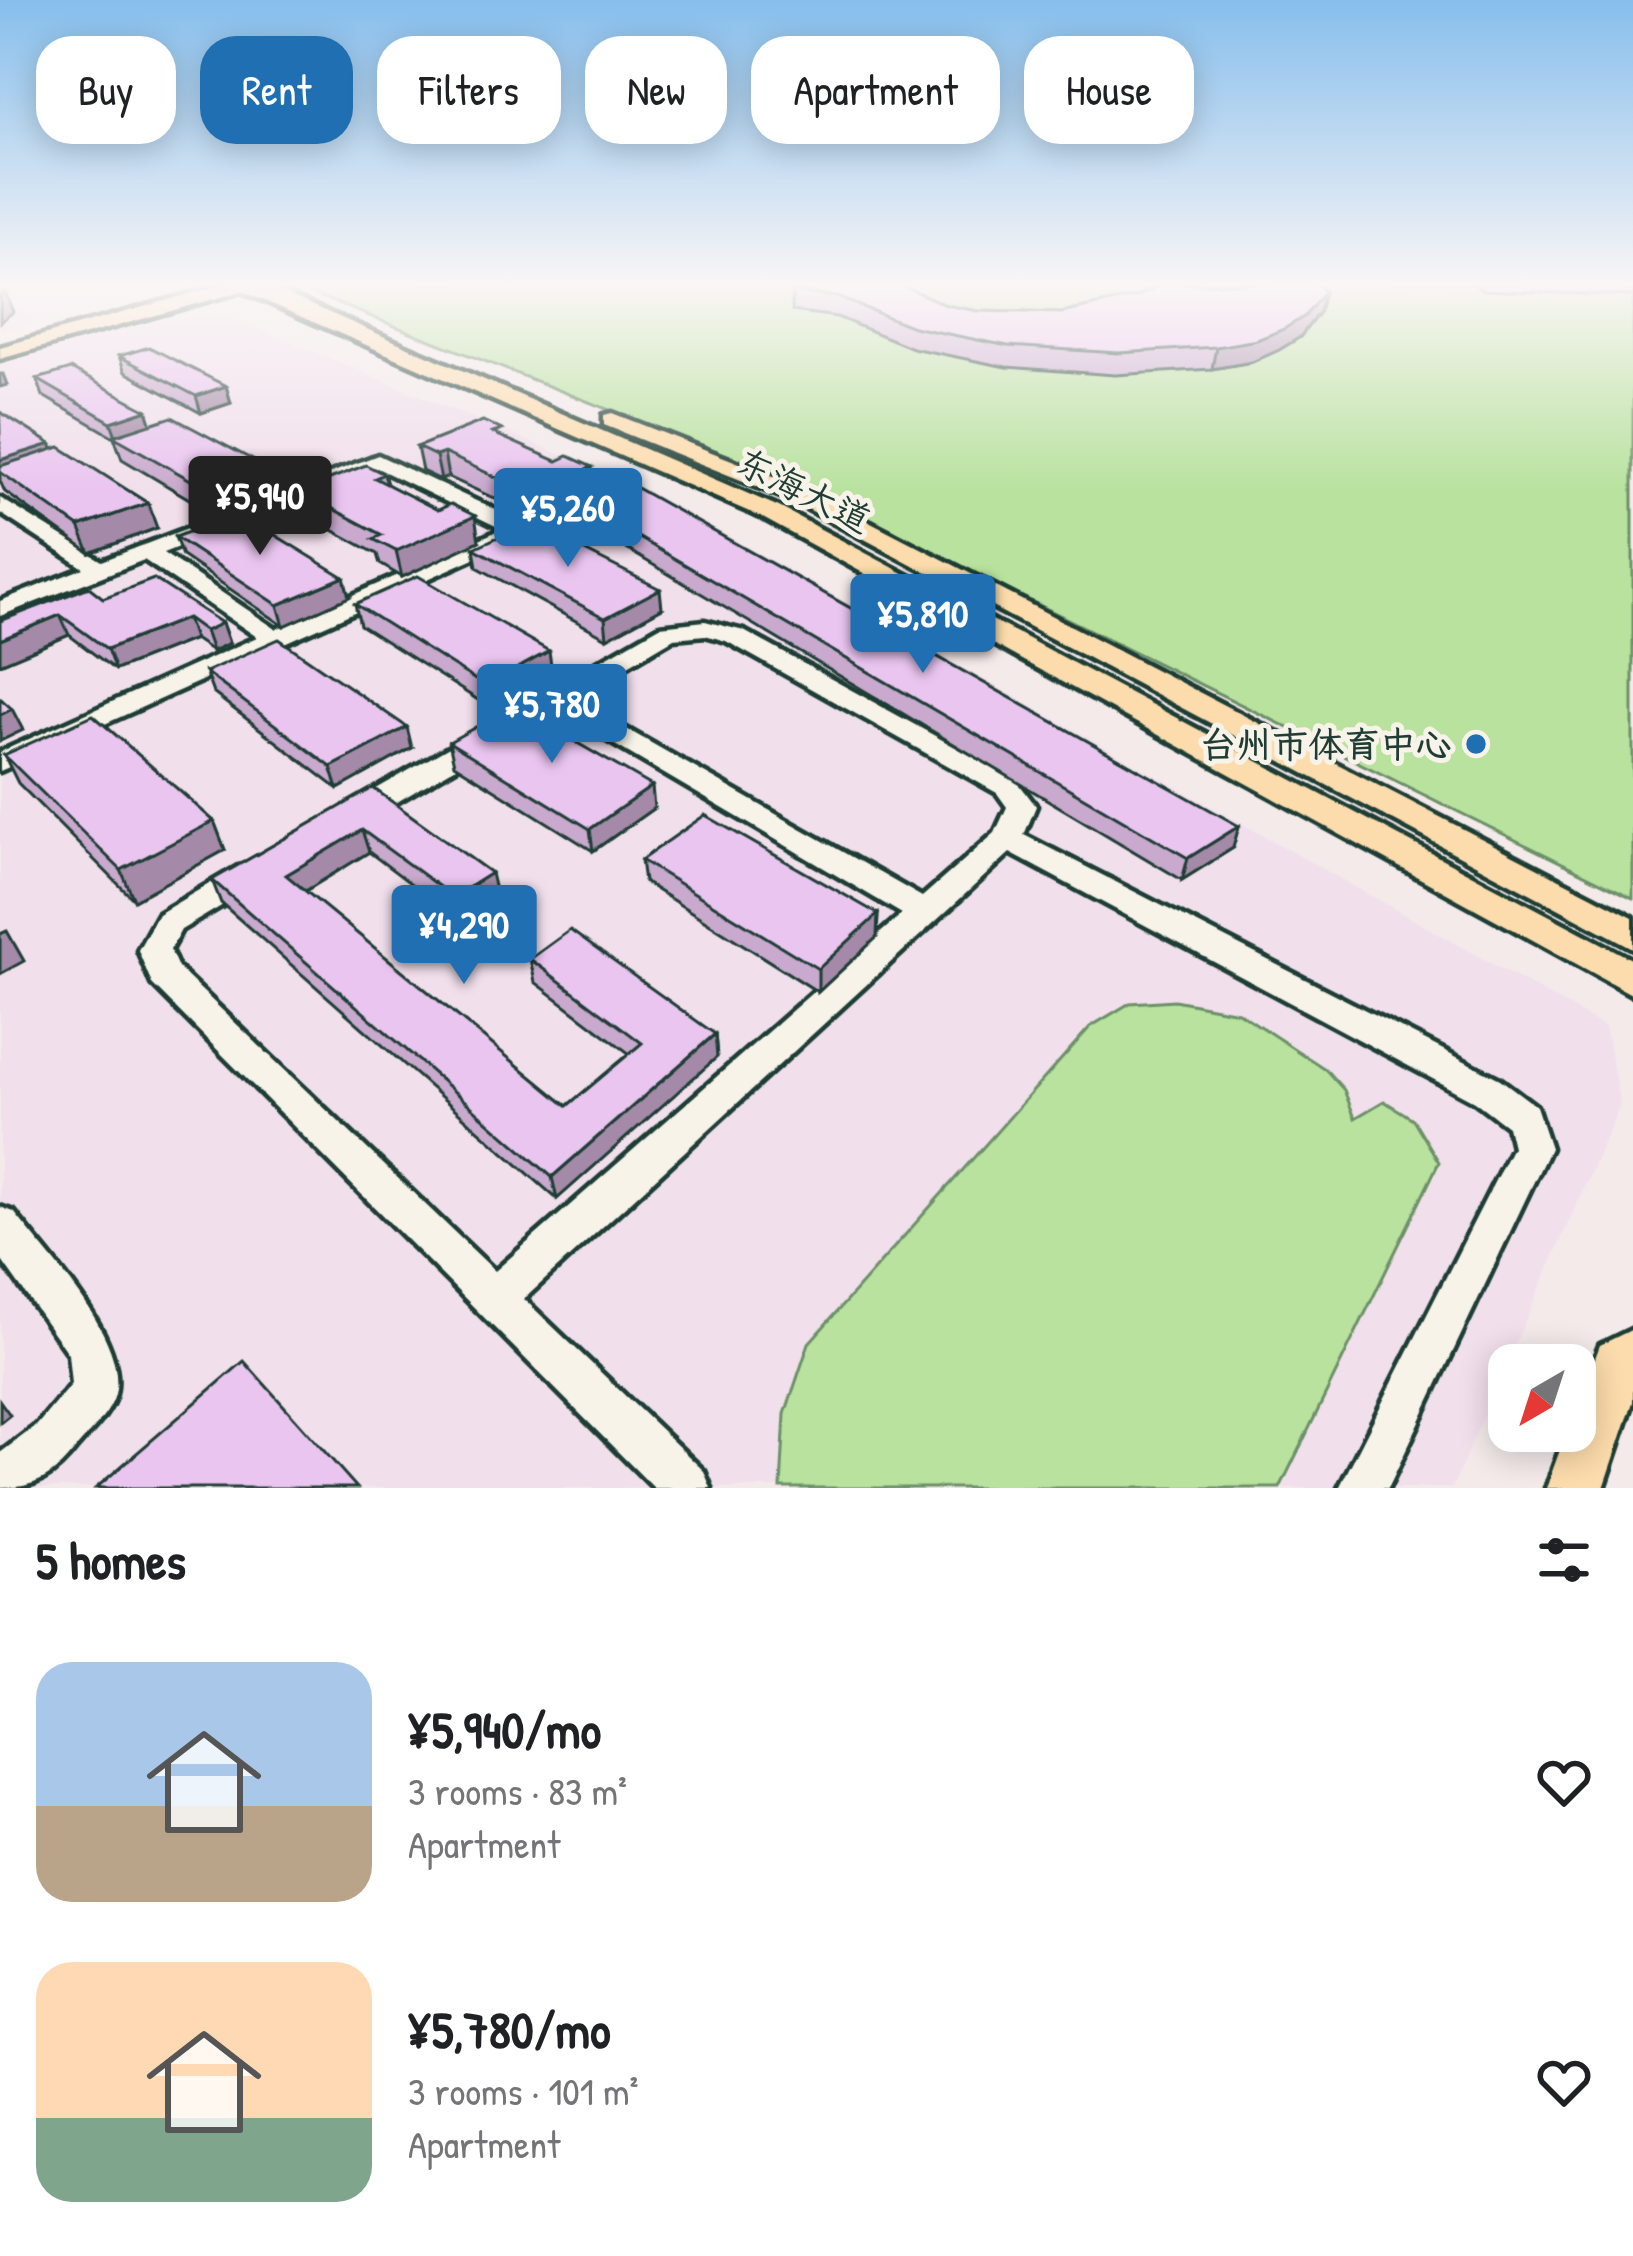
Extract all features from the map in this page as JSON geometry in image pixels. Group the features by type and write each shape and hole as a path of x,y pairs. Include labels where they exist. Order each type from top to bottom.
{"main road":[{"name":"东海大道","path":"408,352 770,512 1633,979"},
{"name":"东海大道","path":"431,352 802,496 1633,934"},
{"path":"1575,1488 1619,1364 1633,1355"}],"lane":[{"path":"0,609 378,461 521,530"},
{"path":"0,762 619,484"},
{"path":"0,504 101,570"},
{"path":"147,552 274,638"},
{"path":"331,828 668,631 705,628 735,636 1007,787 1022,806 1007,839 495,1298"},
{"path":"554,698 923,912"},
{"path":"1007,839 1486,1090 1523,1117 1531,1148 1363,1488"},
{"path":"270,863 169,922 154,950 164,975 687,1488"},
{"path":"0,1225 89,1347 94,1391 53,1441 0,1482"}],"shaded area":[{"path":"44,352 316,352 644,489 1605,1027 1620,1105 1515,1344 1488,1344 1488,1406 1452,1488 0,1488 0,365"}],"green space":[{"name":"台州市体育中心","path":"462,352 1633,352 1633,898 778,476"},
{"path":"1174,1000 1238,1012 1325,1069 1344,1090 1355,1118 1384,1101 1413,1119 1439,1162 1280,1488 781,1488 785,1414 809,1343 1090,1027 1130,1003"}],"building":[{"path":"160,352 226,386 196,396 119,356"},
{"path":"71,369 147,410 111,422 37,379"},
{"path":"0,412 51,444 0,460"},
{"path":"172,417 264,466 205,488 113,436"},
{"path":"483,421 502,430 493,433 557,461 568,456 592,467 524,497 501,487 509,483 444,453 436,456 417,447"},
{"path":"60,447 148,503 79,527 0,472 0,466"},
{"path":"366,465 384,474 375,478 438,510 451,504 475,516 396,551 373,539 382,535 318,501 310,504 291,494"},
{"path":"633,486 1239,826 1188,858 581,504"},
{"path":"239,513 344,577 278,605 175,537"},
{"path":"529,523 660,589 605,618 474,548"},
{"path":"418,576 549,651 485,686 355,604"},
{"path":"154,579 222,623 205,631 187,618 107,649 60,615 0,640 0,621 89,587 103,598"},
{"path":"279,639 407,727 331,767 205,672"},
{"path":"0,698 12,709 0,715"},
{"path":"513,706 652,786 590,829 449,742"},
{"path":"93,715 214,821 121,870 4,755"},
{"path":"373,788 491,873 453,897 362,830 286,875 567,1106 642,1043 530,959 570,930 715,1034 552,1177 212,880"},
{"path":"705,815 878,914 818,969 641,860"},
{"path":"244,1361 357,1488 96,1488"}],"place":[{"name":"台州市体育中心","path":"1476,744"}]}
